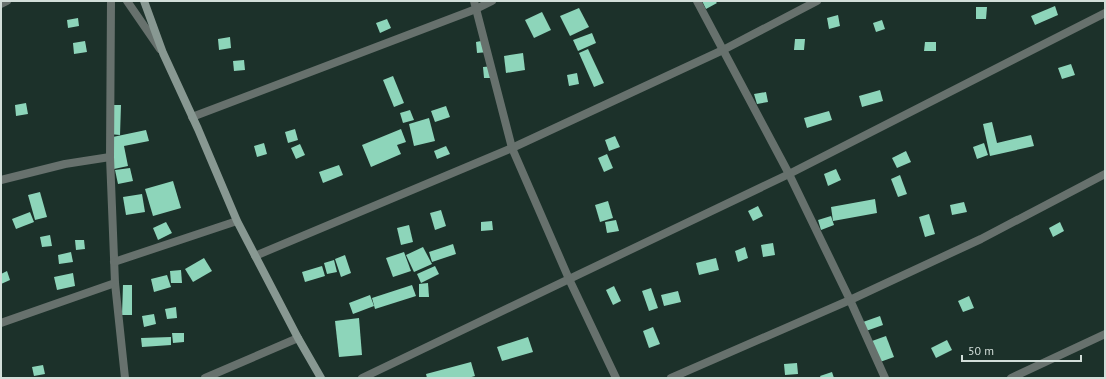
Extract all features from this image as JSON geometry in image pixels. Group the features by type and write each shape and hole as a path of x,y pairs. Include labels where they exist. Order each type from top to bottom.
{"main road":[{"path":"144,1 163,53 237,221 298,338 321,378"}],"street":[{"path":"1,4 7,1"},
{"path":"112,1 110,157 115,283 125,378"},
{"path":"127,1 163,53"},
{"path":"474,1 512,148 569,279 616,378"},
{"path":"192,117 476,10 492,1"},
{"path":"697,1 789,174 850,300 885,378"},
{"path":"255,256 512,148 723,50 818,1"},
{"path":"362,378 789,174 1105,13"},
{"path":"1,180 35,170 110,157"},
{"path":"671,378 850,300 981,239 1105,174"},
{"path":"114,262 237,221"},
{"path":"1,323 115,283"},
{"path":"1010,378 1105,334"},
{"path":"205,378 298,338"}],"building":[{"path":"702,1 715,1 717,3 706,9"},
{"path":"1055,6 1058,15 1035,25 1031,16"},
{"path":"976,7 987,7 986,19 976,19"},
{"path":"579,8 589,27 570,36 560,16"},
{"path":"542,12 551,30 534,38 525,20"},
{"path":"838,15 840,26 829,29 827,18"},
{"path":"78,18 79,26 68,28 67,20"},
{"path":"387,19 391,28 380,33 376,23"},
{"path":"882,20 885,29 876,32 873,23"},
{"path":"592,33 596,43 578,51 573,40"},
{"path":"230,37 231,48 219,50 218,39"},
{"path":"795,39 805,39 804,50 794,50"},
{"path":"486,40 488,52 477,53 476,42"},
{"path":"85,41 87,52 74,54 73,43"},
{"path":"925,42 936,42 936,51 924,51"},
{"path":"588,49 604,83 594,87 579,53"},
{"path":"523,53 525,70 506,73 504,56"},
{"path":"244,60 245,70 234,71 233,61"},
{"path":"1071,64 1075,75 1062,79 1058,68"},
{"path":"494,66 495,78 484,78 483,67"},
{"path":"577,73 579,84 569,86 567,75"},
{"path":"393,76 404,103 394,107 383,80"},
{"path":"880,90 883,101 862,107 859,96"},
{"path":"766,92 768,102 757,104 754,94"},
{"path":"26,103 28,114 16,116 15,105"},
{"path":"109,105 121,105 120,135 109,134"},
{"path":"446,106 450,117 435,122 431,111"},
{"path":"410,110 414,120 403,123 400,113"},
{"path":"829,111 832,120 807,128 804,118"},
{"path":"429,118 435,141 414,146 409,124"},
{"path":"992,122 997,143 1031,135 1034,146 990,156 983,124"},
{"path":"295,129 298,140 288,143 285,132"},
{"path":"401,129 406,142 397,145 401,154 371,167 362,145"},
{"path":"146,130 149,141 124,146 128,166 114,169 108,138"},
{"path":"615,136 620,147 609,151 605,140"},
{"path":"264,143 267,154 257,157 254,146"},
{"path":"984,143 988,155 977,159 973,147"},
{"path":"300,144 305,155 296,159 291,148"},
{"path":"446,146 450,154 437,159 434,151"},
{"path":"906,151 911,162 897,168 892,158"},
{"path":"607,154 613,168 604,172 598,158"},
{"path":"339,165 343,175 323,183 319,172"},
{"path":"130,168 133,181 118,184 115,170"},
{"path":"836,169 841,180 828,186 824,174"},
{"path":"900,175 907,194 898,197 891,179"},
{"path":"173,181 181,208 153,216 145,189"},
{"path":"40,192 47,217 35,220 28,195"},
{"path":"142,194 145,212 126,215 123,197"},
{"path":"875,199 877,213 833,221 831,207"},
{"path":"608,201 613,218 600,222 595,205"},
{"path":"964,202 967,212 952,215 950,205"},
{"path":"758,206 763,216 753,221 748,211"},
{"path":"441,210 446,226 435,230 430,213"},
{"path":"30,212 34,222 16,229 12,219"},
{"path":"929,214 935,234 925,237 919,217"},
{"path":"831,216 834,225 821,230 818,220"},
{"path":"616,220 619,231 607,233 605,222"},
{"path":"492,221 493,230 481,231 481,222"},
{"path":"166,222 172,233 158,240 153,228"},
{"path":"1060,222 1064,231 1053,237 1049,228"},
{"path":"409,225 413,242 401,245 397,228"},
{"path":"50,235 52,246 42,247 40,237"},
{"path":"75,240 84,240 85,249 76,250"},
{"path":"773,243 775,255 763,257 761,245"},
{"path":"453,244 456,254 432,262 429,252"},
{"path":"423,247 432,264 414,272 406,255"},
{"path":"745,247 748,258 738,262 735,251"},
{"path":"71,252 73,262 59,264 58,255"},
{"path":"404,252 411,271 393,277 386,258"},
{"path":"345,255 351,273 341,277 335,259"},
{"path":"204,258 212,271 193,282 185,269"},
{"path":"716,258 719,270 699,275 696,263"},
{"path":"334,260 337,272 327,274 324,263"},
{"path":"322,266 325,276 305,282 302,272"},
{"path":"435,266 439,274 421,283 417,274"},
{"path":"181,270 182,283 171,283 170,271"},
{"path":"7,271 10,280 1,284 1,274"},
{"path":"73,273 75,286 57,290 54,277"},
{"path":"167,275 171,287 154,292 151,279"},
{"path":"428,283 429,297 419,297 419,284"},
{"path":"123,285 132,285 132,315 122,315"},
{"path":"412,285 416,296 375,309 372,298"},
{"path":"614,286 621,301 613,305 606,290"},
{"path":"651,288 658,308 649,311 642,291"},
{"path":"678,291 681,302 664,306 661,295"},
{"path":"370,295 374,306 353,314 349,303"},
{"path":"969,296 974,308 963,312 958,301"},
{"path":"176,307 177,318 167,319 165,309"},
{"path":"154,314 156,324 144,327 142,316"},
{"path":"880,316 883,325 866,331 863,322"},
{"path":"359,318 362,355 339,357 335,321"},
{"path":"653,327 660,344 649,348 643,331"},
{"path":"172,333 184,333 184,342 173,343"},
{"path":"886,336 894,357 880,362 872,341"},
{"path":"171,337 171,345 142,347 141,338"},
{"path":"528,337 533,352 502,361 497,347"},
{"path":"947,340 952,350 936,358 931,348"},
{"path":"471,362 475,376 468,378 427,378 426,374"},
{"path":"797,363 798,374 785,375 784,364"},
{"path":"43,365 45,374 34,376 32,367"},
{"path":"832,372 834,378 821,378 820,376"}]}
